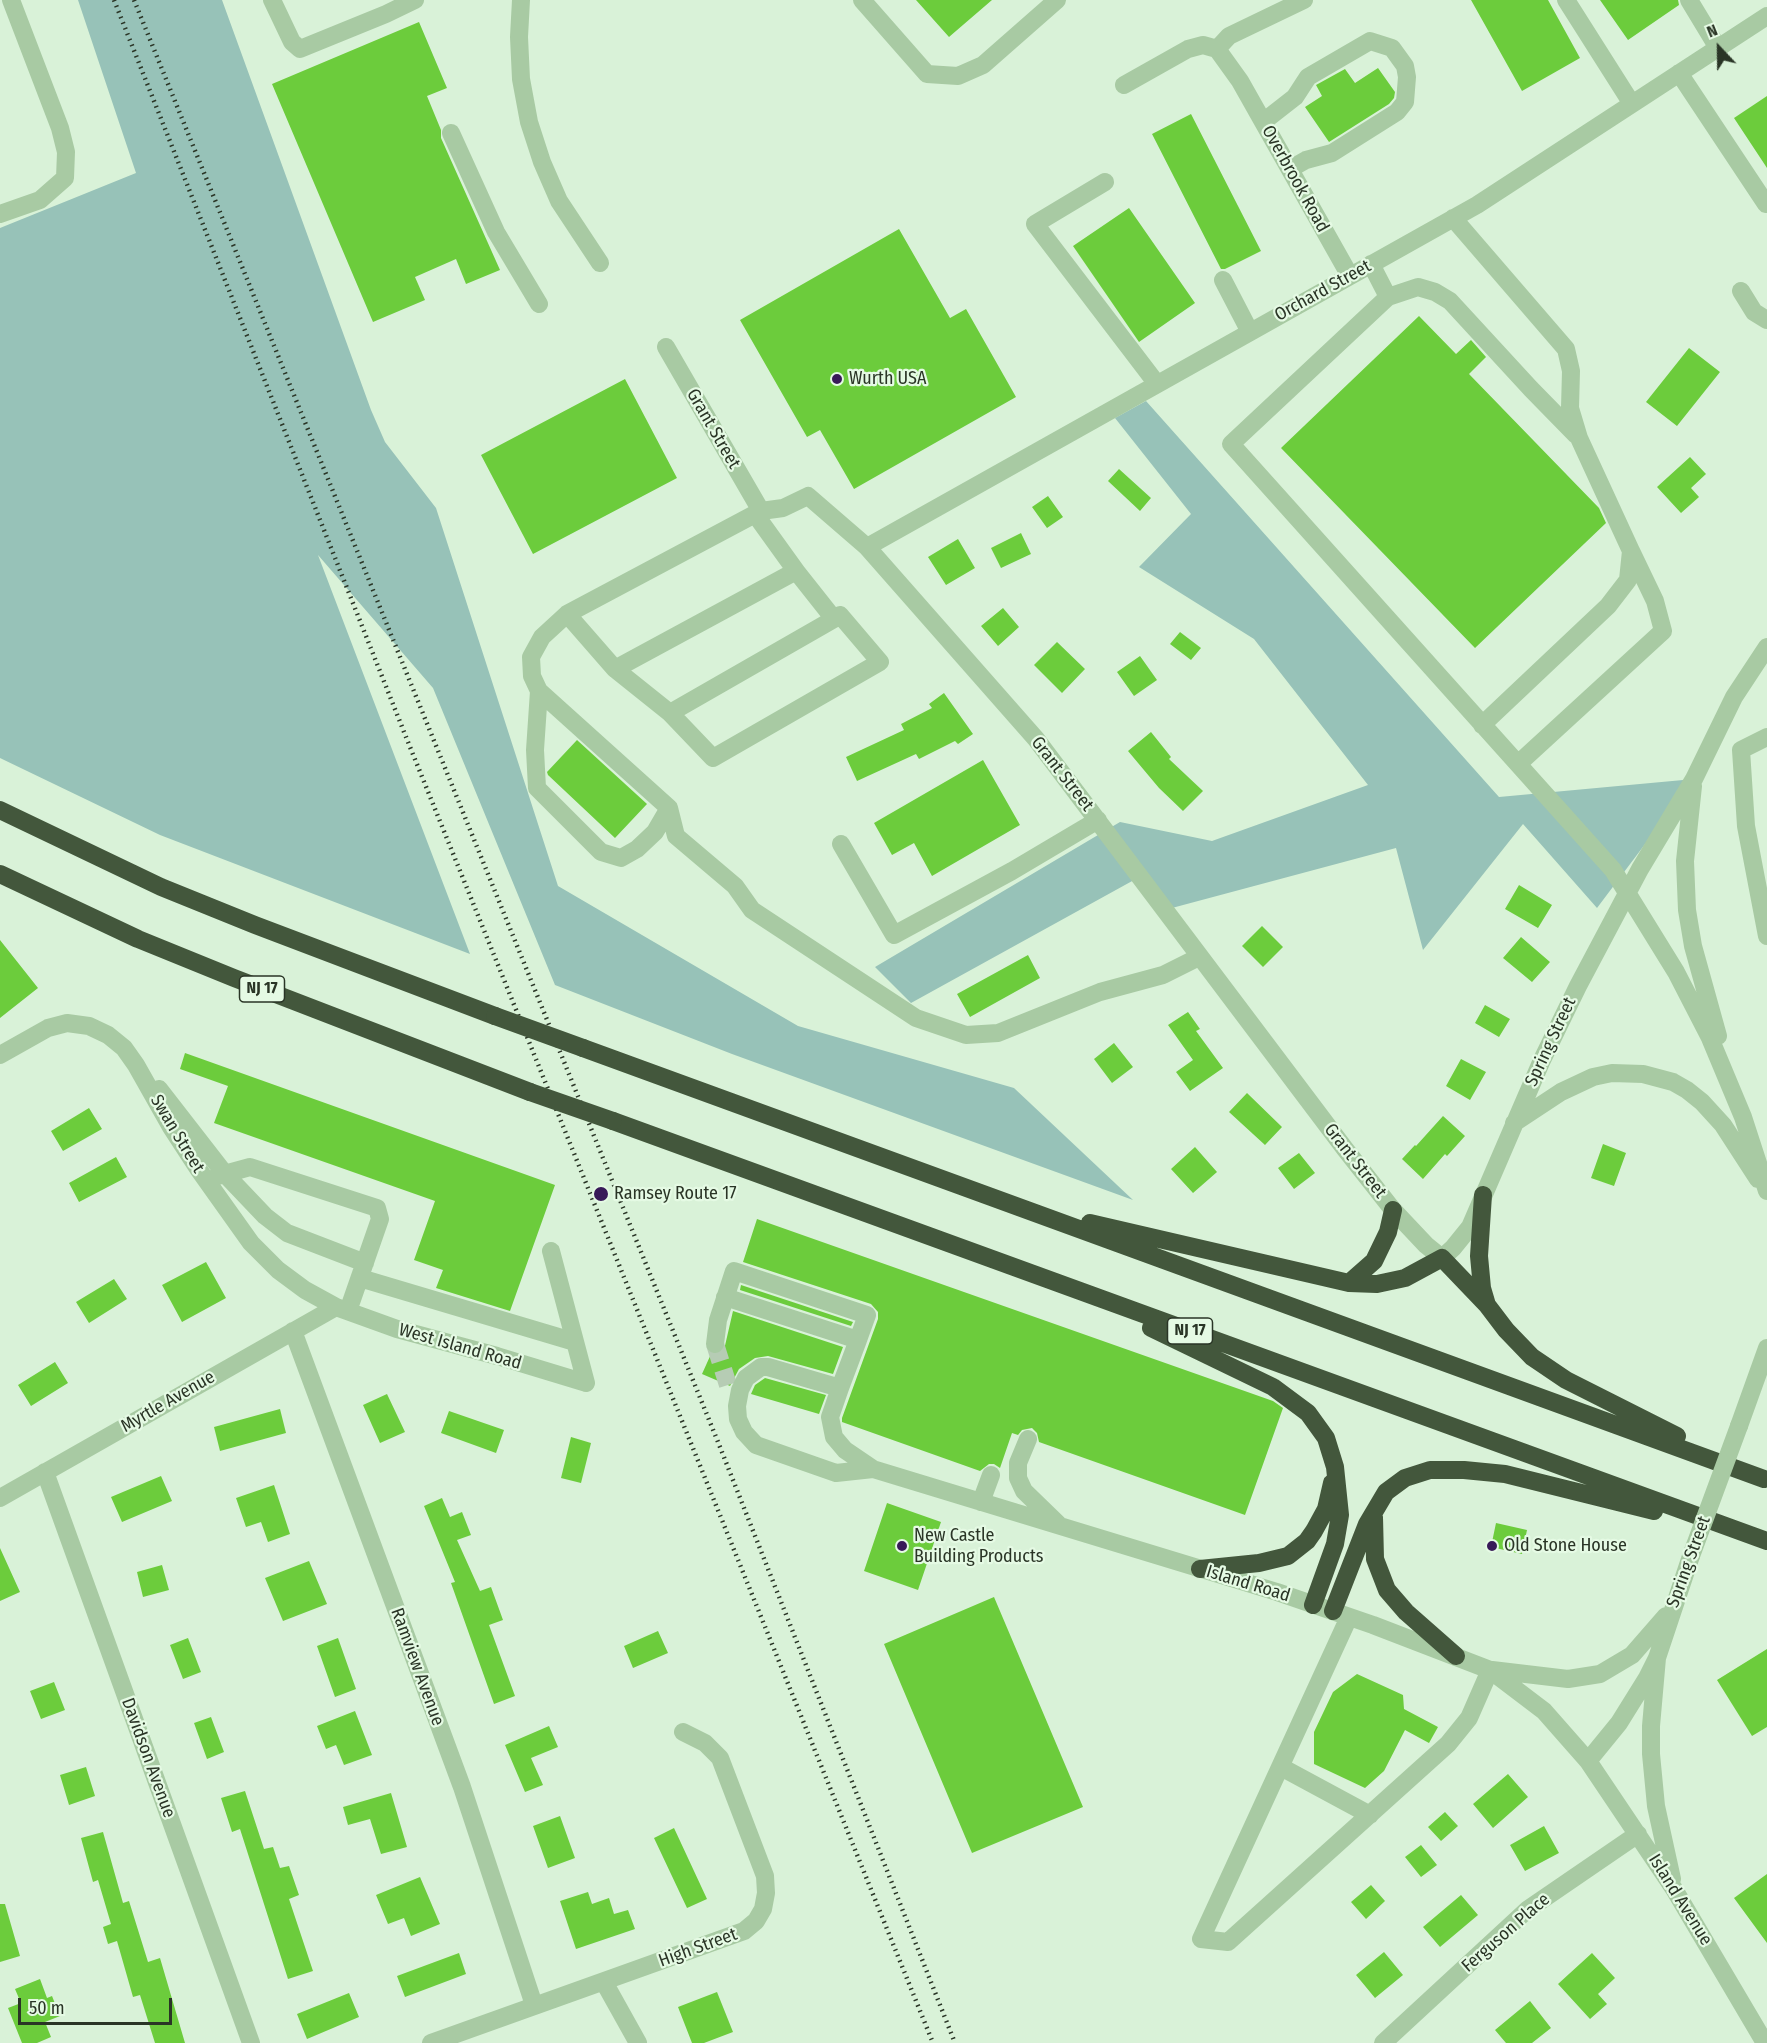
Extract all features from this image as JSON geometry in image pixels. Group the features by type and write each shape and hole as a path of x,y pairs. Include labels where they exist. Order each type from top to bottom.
{"highway":[{"path":"0,810 161,887 495,1016 1765,1479"},
{"name":"NJ 17","path":"0,874 138,939 530,1092 1767,1541"},
{"path":"0,886 42,894"},
{"path":"1483,1195 1479,1272 1487,1305"},
{"path":"998,1200 1173,1244 1349,1282 1377,1284 1405,1278 1442,1258 1487,1305 1517,1343 1548,1369 1584,1391 1765,1479"},
{"path":"1349,1282 1374,1261 1388,1232 1393,1210"},
{"path":"1052,1281 1261,1380 1298,1403 1318,1424 1326,1438 1335,1467 1340,1500 1338,1528 1324,1580 1314,1605"},
{"path":"1200,1569 1270,1562 1288,1556 1307,1541 1321,1521 1335,1467"},
{"path":"1341,1614 1367,1524 1375,1509 1386,1492 1405,1478 1430,1470 1464,1470 1505,1474 1744,1533"},
{"path":"1375,1509 1375,1559 1387,1590 1406,1612 1456,1656"}],"street":[{"path":"0,214 40,200 65,178 66,152 60,128 11,0"},
{"path":"272,0 292,42 300,49 415,0"},
{"path":"521,0 519,37 521,80 529,122 542,162 559,201 600,262"},
{"path":"862,0 927,74 958,76 982,65 1057,0"},
{"path":"1124,85 1188,49 1203,45 1217,49 1229,36 1304,0"},
{"path":"1566,0 1632,104"},
{"path":"1689,0 1718,48"},
{"name":"Orchard Street","path":"867,547 1454,218 1767,16"},
{"path":"1263,122 1295,97 1308,77 1370,41 1392,48 1405,66 1407,77 1405,102 1397,112 1332,153 1306,160 1290,169"},
{"name":"Overbrook Road","path":"1217,49 1240,81 1350,276"},
{"path":"1679,73 1767,203"},
{"path":"451,133 496,232 539,304"},
{"path":"1105,182 1035,224 1157,384"},
{"path":"1454,218 1566,349 1571,371 1570,408 1579,438 1655,601 1663,631 1518,764"},
{"path":"1371,264 1388,297"},
{"path":"1223,280 1250,332"},
{"path":"1579,438 1450,301 1435,292 1418,287 1388,297 1230,444 1613,870 1687,992 1710,1038 1754,1145 1767,1192"},
{"path":"1741,291 1754,312 1767,320"},
{"name":"Grant Street","path":"666,347 758,512 783,508 808,496 867,547 1036,739 1345,1149 1393,1210 1426,1245 1442,1258"},
{"path":"834,619 796,571 758,512 567,614 542,637 531,657 532,676 539,691 669,808 676,836 735,886 752,910 916,1018 966,1035 998,1033 1100,992 1163,975 1199,957"},
{"path":"1482,725 1608,606 1628,580 1631,551"},
{"path":"615,669 796,571"},
{"path":"567,614 615,669 670,713 713,758 880,662 840,615 670,713"},
{"name":"Spring Street","path":"1442,1258 1470,1227 1563,1014 1627,893 1694,778 1734,697 1767,647"},
{"path":"539,691 535,750 537,788 601,852 621,858 637,849 655,832 669,808"},
{"path":"1715,736 1741,750"},
{"path":"1741,750 1767,737"},
{"path":"1741,750 1746,825 1767,936"},
{"path":"1694,778 1685,861 1687,910 1731,1089"},
{"path":"841,844 894,935 1012,871 1098,820"},
{"name":"Swan Street","path":"0,1055 48,1028 66,1023 89,1026 108,1035 124,1048 171,1127 251,1243 278,1270 305,1290 342,1309"},
{"path":"1514,1123 1561,1092 1593,1077 1628,1072 1658,1077 1688,1090 1712,1113 1723,1125 1767,1192"},
{"path":"144,1079 162,1090 225,1174 265,1216 287,1233 362,1270 575,1342"},
{"path":"205,1179 250,1167 377,1208 380,1219 362,1270 342,1309"},
{"path":"551,1251 575,1342"},
{"path":"715,1344 718,1320 734,1271 867,1315 830,1417 834,1437 845,1450 873,1469"},
{"path":"725,1297 858,1340"},
{"name":"Myrtle Avenue","path":"0,1498 293,1331 342,1309"},
{"name":"West Island Road","path":"342,1309 397,1329 586,1383 575,1342"},
{"name":"Ramview Avenue","path":"293,1331 462,1787 534,2005"},
{"name":"Spring Street","path":"1588,1761 1624,1716 1657,1658 1672,1608 1767,1348"},
{"path":"738,1419 737,1406 740,1390 746,1378 761,1368 768,1366 840,1388"},
{"path":"728,1385 744,1432 756,1445 836,1473 873,1469"},
{"path":"1028,1438 1018,1463 1018,1478 1024,1491 1062,1527"},
{"name":"Island Road","path":"873,1469 1314,1605 1456,1656 1490,1670 1544,1711 1588,1761"},
{"name":"Davidson Avenue","path":"45,1472 251,2043"},
{"path":"981,1502 991,1475"},
{"path":"1341,1614 1281,1767 1201,1939 1228,1942 1448,1744 1469,1718 1490,1670 1568,1679 1600,1674 1632,1655 1672,1608"},
{"path":"1657,1658 1651,1726 1652,1762 1656,1806 1674,1889"},
{"name":"High Street","path":"431,2043 744,1931 756,1921 763,1909 766,1893 765,1876 720,1758 705,1743 683,1732"},
{"name":"Island Avenue","path":"1588,1761 1674,1889 1765,2043"},
{"path":"1281,1767 1370,1815"},
{"name":"Ferguson Place","path":"1383,2043 1527,1910 1638,1834"},
{"path":"604,1982 638,2043"}],"shaded area":[{"path":"78,0 222,0 371,410 385,442 436,508 558,886 798,1026 1014,1088 1133,1200 732,1054 555,985 433,688 318,555 470,954 160,835 0,758 0,228 136,173"},
{"path":"1146,401 1499,797 1694,779 1597,908 1523,824 1423,950 1396,848 1157,912 1134,880 911,1003 875,967 1120,822 1212,841 1368,785 1254,639 1139,567 1191,514 1115,418"}],"building":[{"path":"916,0 992,0 949,37"},
{"path":"1471,0 1548,0 1580,58 1522,91"},
{"path":"1600,0 1678,0 1679,5 1628,40"},
{"path":"419,22 447,88 427,96 441,130 441,138 500,270 466,284 456,259 415,277 425,300 373,322 272,84"},
{"path":"1378,68 1395,92 1394,98 1389,104 1329,142 1305,107 1322,96 1316,85 1345,69 1355,83"},
{"path":"1767,96 1767,168 1734,118"},
{"path":"1191,114 1261,251 1225,269 1221,269 1152,134"},
{"path":"1129,208 1195,303 1139,342 1073,246"},
{"path":"899,229 950,318 966,309 1016,397 854,489 820,430 807,437 740,320"},
{"path":"1419,316 1456,354 1471,340 1486,357 1469,374 1599,508 1606,523 1475,648 1281,448"},
{"path":"1689,348 1720,372 1677,426 1646,402"},
{"path":"625,379 677,478 533,554 481,455"},
{"path":"1690,457 1706,474 1691,488 1699,497 1681,513 1657,487"},
{"path":"1119,469 1151,498 1140,511 1108,481"},
{"path":"1048,496 1063,517 1047,528 1032,507"},
{"path":"1021,533 1031,554 1001,568 991,548"},
{"path":"958,539 975,568 946,585 928,557"},
{"path":"1003,608 1019,627 998,646 981,626"},
{"path":"1180,632 1201,648 1191,660 1170,644"},
{"path":"1057,642 1085,669 1062,693 1034,665"},
{"path":"1140,656 1157,680 1134,696 1117,672"},
{"path":"944,693 973,734 958,744 955,741 919,759 916,754 857,781 846,757 904,730 901,724 932,708 929,704"},
{"path":"1151,732 1171,757 1169,759 1203,791 1183,811 1159,788 1128,751"},
{"path":"577,740 647,804 615,838 548,775 547,772"},
{"path":"983,760 1020,825 932,876 914,843 892,855 874,823"},
{"path":"1519,885 1552,905 1538,928 1505,909"},
{"path":"1262,926 1283,947 1263,967 1242,946"},
{"path":"1521,937 1550,962 1532,982 1503,958"},
{"path":"0,940 38,988 0,1018"},
{"path":"1028,955 1040,978 970,1017 957,994"},
{"path":"1485,1005 1510,1019 1499,1037 1475,1023"},
{"path":"1188,1012 1200,1029 1196,1031 1223,1068 1190,1091 1176,1072 1193,1060 1168,1025"},
{"path":"1114,1043 1133,1067 1112,1083 1094,1059"},
{"path":"185,1053 555,1185 510,1311 436,1288 443,1270 414,1260 435,1201 214,1123 228,1086 180,1069"},
{"path":"1461,1059 1486,1072 1470,1100 1446,1086"},
{"path":"1247,1093 1282,1127 1265,1145 1229,1112"},
{"path":"89,1108 102,1129 63,1151 51,1131"},
{"path":"1443,1116 1465,1136 1423,1179 1402,1159"},
{"path":"1603,1144 1626,1153 1614,1186 1591,1178"},
{"path":"1195,1147 1217,1172 1193,1193 1171,1169"},
{"path":"1299,1153 1315,1173 1294,1189 1278,1168"},
{"path":"116,1157 127,1177 79,1202 69,1183"},
{"path":"757,1219 1273,1401 1283,1408 1245,1515 1039,1442 1037,1433 1032,1428 1022,1430 1018,1435 1012,1433 1000,1468 989,1464 980,1471 842,1422 878,1319 878,1312 871,1304 743,1262"},
{"path":"206,1262 226,1298 182,1322 162,1285"},
{"path":"114,1279 127,1299 89,1323 76,1302"},
{"path":"741,1285 853,1322 851,1326 740,1290"},
{"path":"733,1311 843,1347 833,1374 768,1356 755,1358 739,1369 730,1386 702,1374 711,1354 719,1355 724,1350"},
{"path":"55,1362 68,1383 31,1406 18,1385"},
{"path":"765,1378 826,1395 819,1414 751,1394 755,1385"},
{"path":"387,1394 405,1432 380,1443 363,1405"},
{"path":"280,1409 286,1433 220,1451 214,1427"},
{"path":"449,1411 504,1430 496,1453 441,1433"},
{"path":"571,1437 591,1443 581,1483 561,1478"},
{"path":"161,1476 172,1501 122,1522 111,1497"},
{"path":"274,1485 290,1534 268,1542 261,1522 246,1527 236,1498"},
{"path":"442,1498 450,1517 462,1512 471,1535 457,1540 480,1591 491,1587 503,1620 489,1625 515,1696 494,1704 451,1583 455,1582 424,1506"},
{"name":"New Castle Building Products","path":"887,1503 941,1522 918,1590 864,1571"},
{"path":"1496,1523 1527,1530 1522,1554 1491,1547"},
{"path":"0,1548 20,1592 0,1601"},
{"path":"309,1561 327,1604 283,1621 265,1578"},
{"path":"162,1565 169,1590 143,1597 137,1572"},
{"path":"994,1597 1083,1807 972,1853 884,1644"},
{"path":"658,1631 668,1653 633,1668 624,1646"},
{"path":"188,1638 201,1672 183,1679 170,1645"},
{"path":"338,1638 356,1689 335,1697 317,1646"},
{"path":"1767,1649 1767,1727 1752,1736 1717,1680"},
{"path":"1357,1674 1403,1695 1404,1709 1438,1727 1429,1743 1405,1730 1384,1771 1365,1788 1314,1764 1314,1732 1333,1692"},
{"path":"54,1682 65,1710 41,1719 30,1691"},
{"path":"355,1711 372,1755 344,1765 336,1745 326,1749 317,1726"},
{"path":"211,1717 224,1752 207,1759 194,1723"},
{"path":"549,1726 558,1747 531,1758 543,1785 525,1792 505,1745"},
{"path":"86,1767 95,1796 69,1805 60,1775"},
{"path":"1508,1774 1528,1797 1493,1828 1473,1804"},
{"path":"245,1791 264,1849 273,1847 280,1868 289,1866 299,1895 289,1899 313,1971 288,1979 240,1829 232,1832 221,1798"},
{"path":"391,1793 407,1847 381,1854 370,1819 348,1825 343,1807"},
{"path":"1445,1812 1458,1826 1441,1841 1428,1827"},
{"path":"560,1816 575,1858 548,1868 533,1826"},
{"path":"1544,1826 1559,1853 1525,1871 1510,1845"},
{"path":"674,1828 707,1899 687,1908 654,1838"},
{"path":"103,1832 123,1903 129,1901 148,1962 160,1958 185,2043 155,2043 140,1995 133,1997 117,1941 108,1944 103,1927 111,1924 98,1880 93,1882 81,1838"},
{"path":"1421,1845 1437,1865 1421,1877 1405,1857"},
{"path":"1767,1874 1767,1943 1734,1898"},
{"path":"420,1877 440,1924 411,1936 404,1918 388,1924 376,1895"},
{"path":"1371,1885 1385,1901 1366,1919 1351,1902"},
{"path":"588,1892 592,1904 609,1898 614,1914 628,1910 635,1929 576,1949 560,1901"},
{"path":"1461,1895 1478,1915 1440,1947 1423,1927"},
{"path":"0,1904 5,1904 20,1956 0,1962"},
{"path":"1384,1952 1403,1975 1375,1998 1356,1975"},
{"path":"459,1953 466,1974 405,1997 397,1976"},
{"path":"1592,1953 1615,1978 1598,1994 1607,2004 1590,2019 1558,1984"},
{"path":"40,1979 47,1998 52,1996 60,2016 45,2022 51,2037 37,2043 22,2043 8,2008 21,2003 15,1989"},
{"path":"717,1992 733,2032 704,2043 692,2043 678,2007"},
{"path":"349,1993 359,2017 307,2039 297,2014"},
{"path":"1530,2001 1551,2028 1532,2043 1506,2043 1495,2030"}],"tunnel":[{"path":"715,1344 728,1385"}],"railway":[{"path":"114,0 408,742 933,2043"},
{"path":"134,0 718,1442 955,2043"}],"place":[{"name":"Wurth USA","path":"837,379"},
{"name":"Ramsey Route 17","path":"601,1194"},
{"name":"New Castle Building Products","path":"902,1546"},
{"name":"Old Stone House","path":"1492,1546"}]}
